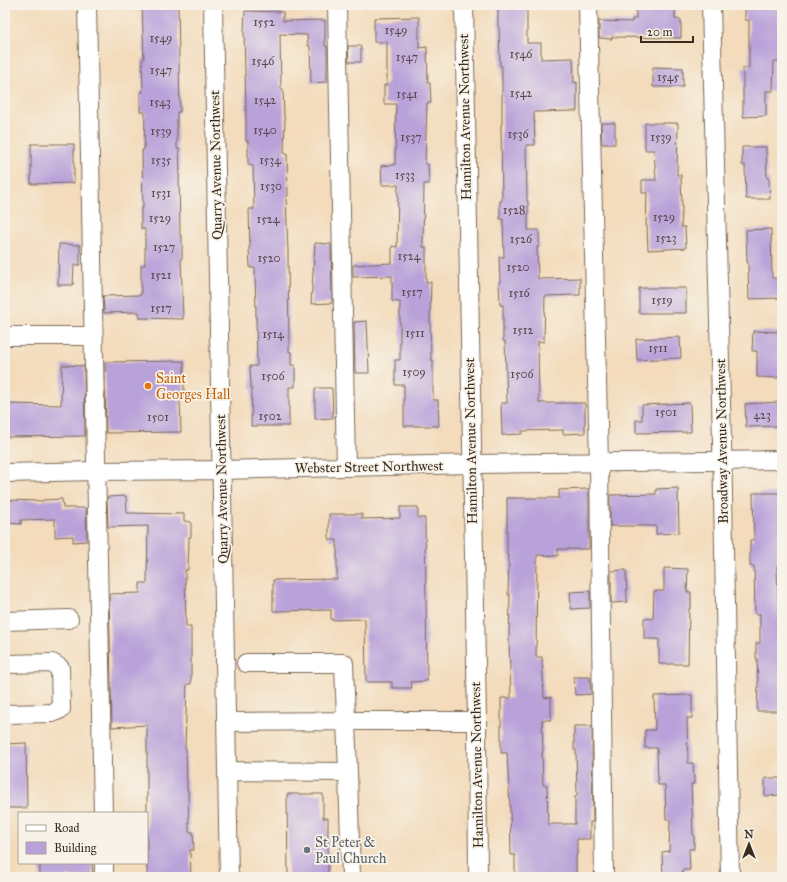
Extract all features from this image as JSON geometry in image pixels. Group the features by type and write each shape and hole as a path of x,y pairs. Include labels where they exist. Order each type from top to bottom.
{"street":[{"path":"86,5 103,812"},
{"name":"Quarry Avenue Northwest","path":"213,5 229,877"},
{"path":"338,5 346,467"},
{"name":"Hamilton Avenue Northwest","path":"464,5 471,464 477,721 478,877"},
{"path":"588,5 599,463 604,877"},
{"name":"Broadway Avenue Northwest","path":"711,5 730,877"},
{"path":"5,336 94,336"},
{"name":"Webster Street Northwest","path":"5,473 471,464 782,460"},
{"path":"5,622 69,619"},
{"path":"5,664 52,663 60,668 61,709 52,713 5,714"},
{"path":"246,663 344,663 351,877"},
{"path":"226,722 477,721"},
{"path":"227,771 348,772"},
{"path":"104,864 104,877"}],"building":[{"path":"142,5 178,5 180,112 177,112 177,149 179,149 180,171 180,236 182,236 181,258 183,319 139,318 139,312 104,313 103,296 141,295 141,265 145,265 145,229 141,229 141,208 143,208 142,150 144,150 145,112 140,112 140,92 143,92 142,60 144,59"},
{"path":"498,5 527,5 527,43 541,43 541,59 573,58 574,83 577,82 577,111 534,112 535,145 526,145 527,201 528,230 539,230 539,247 537,247 538,279 580,278 580,295 545,296 544,342 538,341 539,403 585,403 585,433 563,434 563,430 522,431 522,434 502,435 501,403 507,403 505,341 503,341 503,305 500,305 499,282 499,257 504,257 503,219 500,219 500,201 502,201 502,66 500,66"},
{"path":"636,5 675,5 675,19 681,20 681,38 599,38 599,21 632,22 632,19 636,19"},
{"path":"745,5 782,5 782,61 774,61 773,91 766,91 766,116 743,117 743,68 749,68 749,20 745,20"},
{"path":"245,11 283,12 283,21 325,20 327,82 311,83 310,46 308,46 307,35 280,34 281,89 283,89 285,118 284,153 287,154 288,196 286,196 289,352 291,352 291,365 295,365 295,387 289,387 289,426 251,426 252,388 250,366 257,366 255,268 250,268 249,247 249,209 254,209 253,166 248,165 248,141 246,141"},
{"path":"419,17 419,48 427,47 428,83 430,83 431,103 427,103 425,164 428,164 429,184 424,184 423,247 426,247 426,282 431,282 430,315 431,360 433,360 433,400 438,400 439,426 404,426 404,385 395,385 395,360 400,360 400,302 392,301 392,276 353,277 353,265 392,263 392,246 397,247 398,185 382,185 381,166 395,165 396,104 384,104 384,85 387,85 387,42 374,42 374,18"},
{"path":"348,46 361,46 361,62 349,62"},
{"path":"653,67 683,68 683,87 653,87"},
{"path":"601,123 615,123 615,144 602,144"},
{"path":"645,123 678,123 677,175 681,175 681,227 685,227 686,248 648,250 646,226 647,193 642,193 642,180 656,180 654,150 645,150"},
{"path":"31,144 74,144 74,183 31,184"},
{"path":"742,147 766,147 767,178 769,178 770,199 746,199 745,165 742,165"},
{"path":"771,229 772,278 782,278 782,298 749,299 746,230"},
{"path":"315,243 331,244 332,303 311,304"},
{"path":"59,244 80,245 80,265 74,265 73,285 58,285"},
{"path":"639,288 686,288 686,313 639,313"},
{"path":"367,321 369,373 355,373 354,322"},
{"path":"753,331 782,332 782,378 757,377 757,351 752,351"},
{"path":"680,337 681,358 637,360 636,339"},
{"path":"184,361 184,399 180,399 181,432 106,433 105,362"},
{"path":"62,365 84,366 85,436 5,437 5,404 61,405"},
{"path":"315,388 332,388 333,418 315,419"},
{"path":"778,402 779,426 746,427 745,404"},
{"path":"690,403 691,432 636,433 636,420 642,420 642,405"},
{"path":"678,488 679,533 656,534 656,526 610,526 610,495 656,494 656,489"},
{"path":"589,489 589,549 558,549 558,556 537,555 536,657 542,657 544,698 551,697 551,720 542,720 543,785 547,785 548,824 575,824 575,796 577,796 574,726 592,726 593,822 590,822 590,839 577,839 576,877 515,877 515,855 511,855 507,753 501,753 501,698 511,698 507,498 559,498 559,490"},
{"path":"753,493 782,493 782,566 777,566 778,601 782,601 782,711 757,711 758,684 756,643 760,643 760,614 755,614 754,566 750,566 750,540 754,540"},
{"path":"126,496 127,513 184,514 184,521 191,522 188,570 185,570 186,627 191,627 191,684 187,684 185,748 189,832 193,832 194,850 190,850 191,877 147,877 147,725 112,727 109,594 140,593 140,583 147,583 148,526 108,527 107,497"},
{"path":"62,499 63,508 86,508 87,541 73,542 73,536 55,537 55,519 21,520 21,524 5,523 5,500 43,501"},
{"path":"400,507 418,507 418,518 425,518 427,681 411,682 412,688 392,688 392,682 366,682 365,619 331,620 331,610 273,611 273,580 337,579 337,540 329,540 329,514 362,514 362,519 400,518"},
{"path":"664,568 688,569 687,592 691,592 691,608 689,608 688,664 659,664 659,639 644,639 644,618 653,619 654,591 664,591"},
{"path":"626,570 627,602 611,603 611,571"},
{"path":"590,591 590,608 571,609 570,592"},
{"path":"574,677 590,677 591,694 575,695"},
{"path":"692,695 692,718 687,718 688,763 693,763 694,784 691,784 694,849 689,849 690,870 682,870 683,877 663,877 662,852 669,851 670,819 666,819 665,785 658,785 657,748 645,748 645,730 655,730 654,696"},
{"path":"26,743 27,808 5,808 5,744"},
{"path":"765,778 782,778 782,795 765,796"},
{"path":"287,794 323,794 323,818 328,818 328,877 288,877"},
{"path":"40,864 92,864 93,877 40,877"}],"place":[{"name":"Saint Georges Hall","path":"148,386"},
{"name":"St Peter & Paul Church","path":"307,850"}]}
